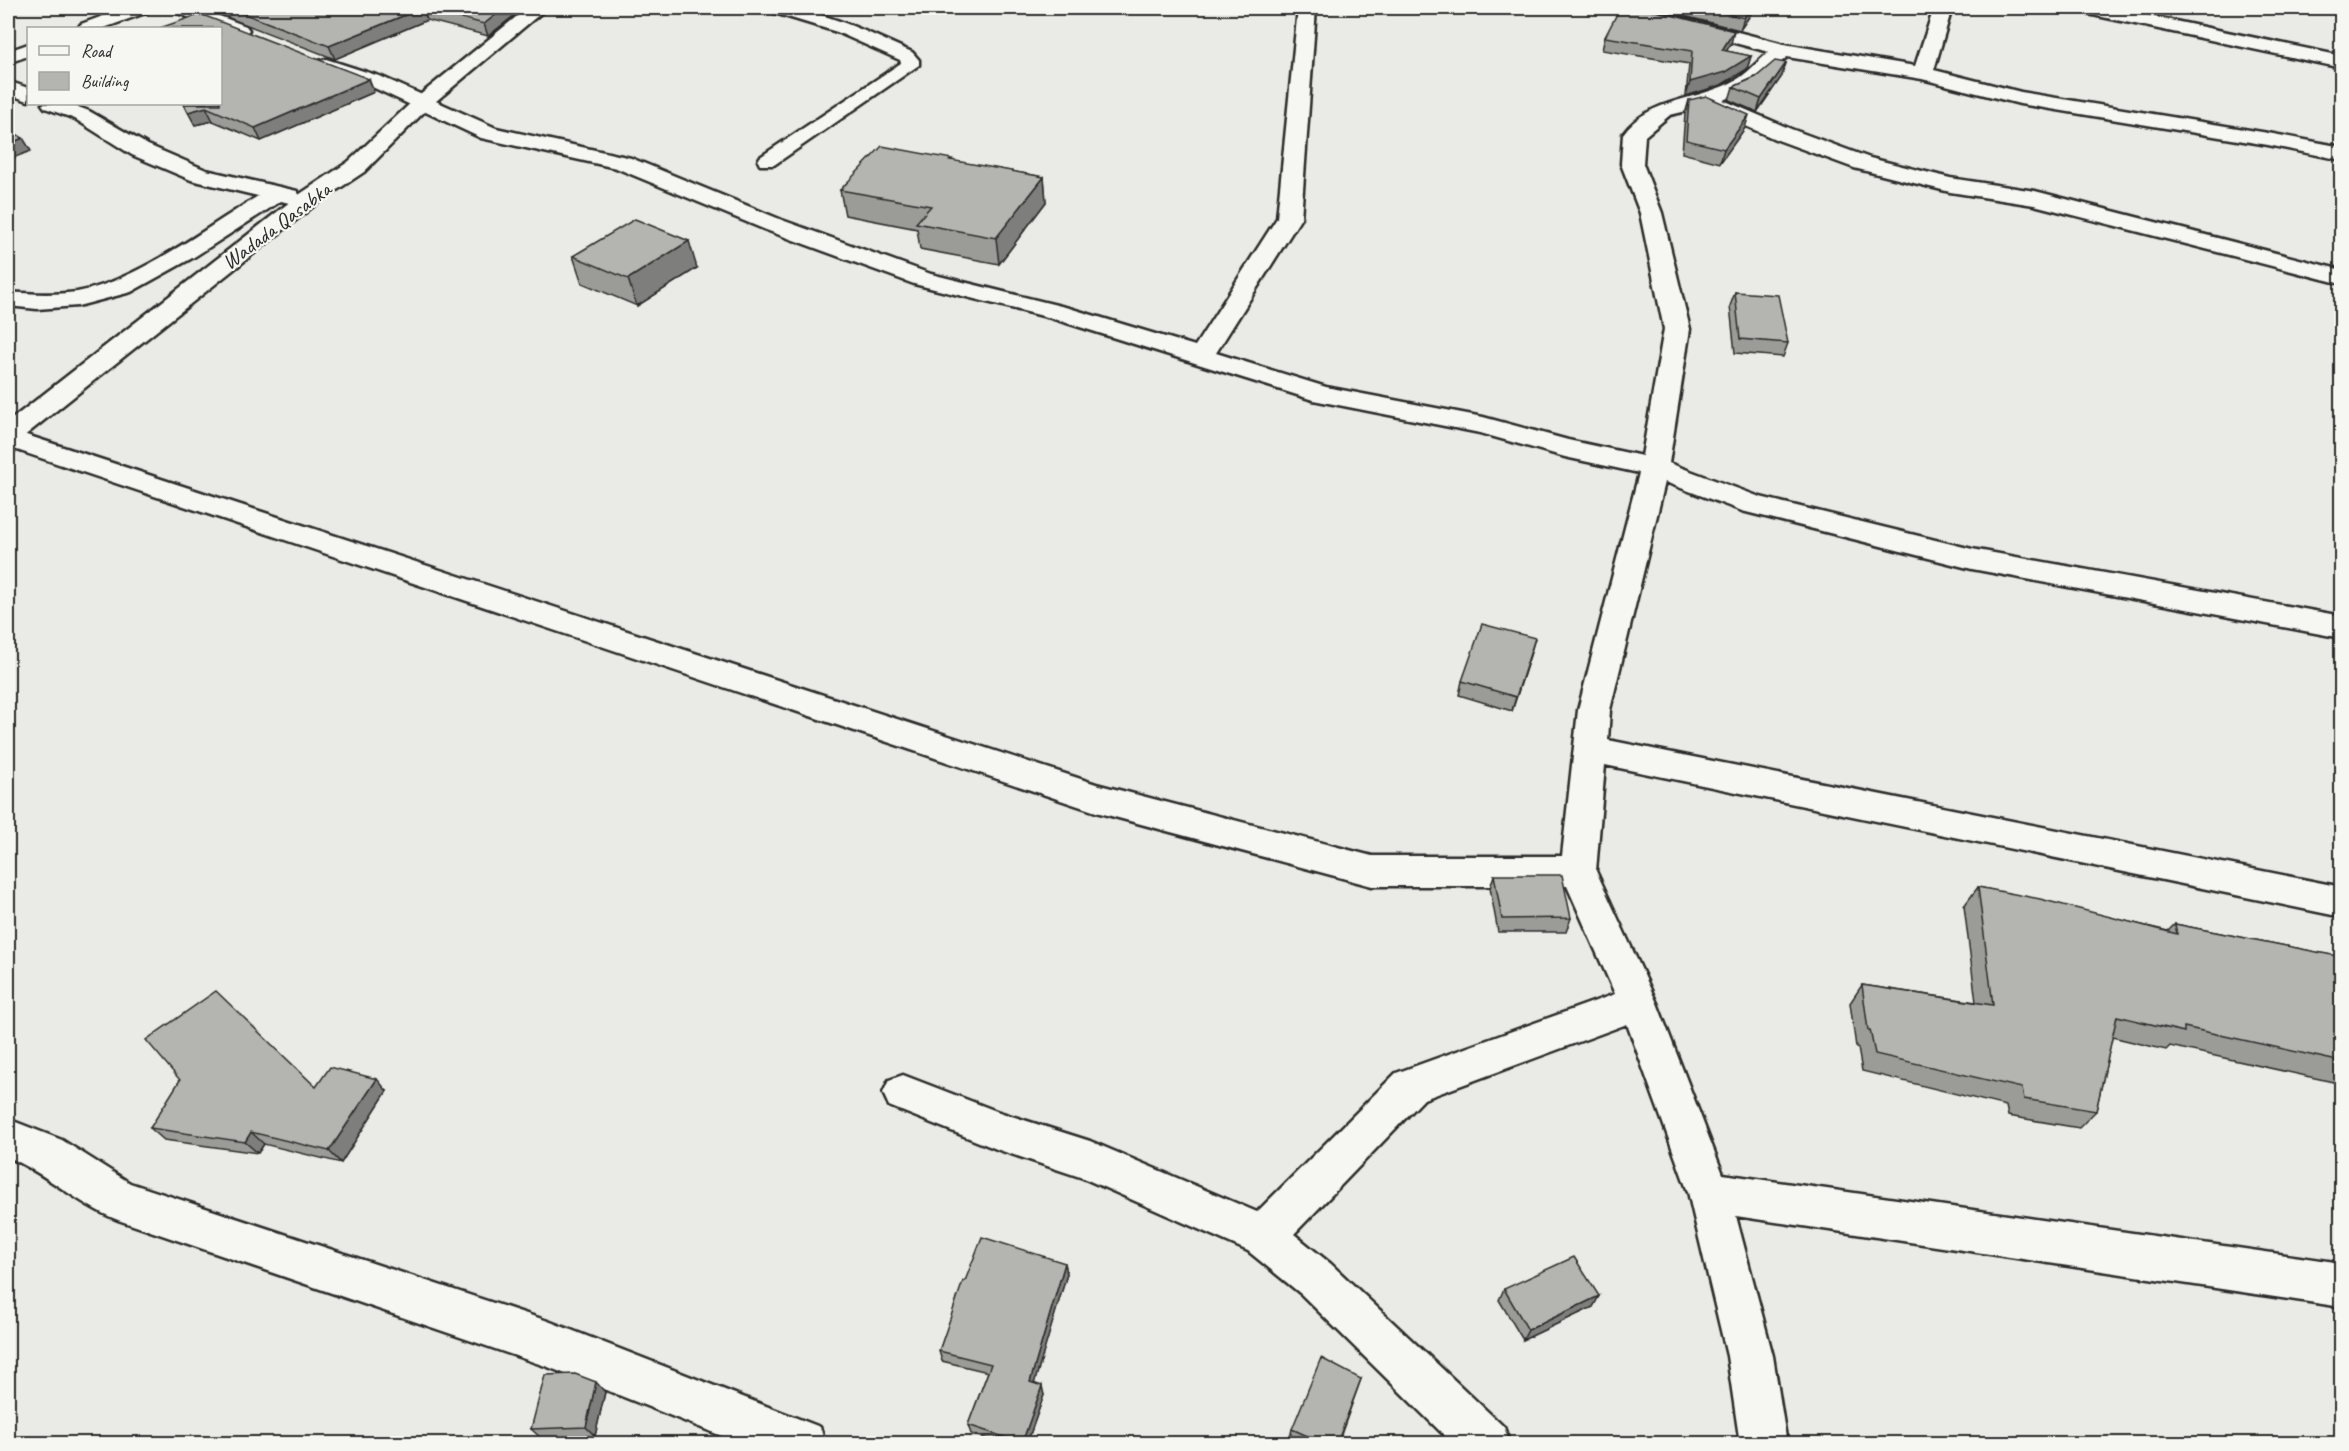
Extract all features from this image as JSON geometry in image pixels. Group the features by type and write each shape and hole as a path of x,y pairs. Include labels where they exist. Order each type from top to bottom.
{"street":[{"path":"91,27 141,8"},
{"path":"183,8 255,37"},
{"name":"Wadada Qasabka","path":"8,436 308,199 356,167 422,103 538,8"},
{"path":"1201,357 1289,218 1307,8"},
{"path":"1625,8 1783,50 1923,73 2020,98 2268,139 2342,154"},
{"path":"1923,73 1942,8"},
{"path":"2088,8 2342,62"},
{"path":"8,57 27,50"},
{"path":"1764,1443 1750,1356 1709,1192 1638,1003 1578,871 1594,710 1654,468 1677,329 1651,213 1632,164 1634,134 1663,111 1705,100 1744,84 1783,50"},
{"path":"307,57 375,81 489,133 623,163 774,225 923,279 1060,313 1322,394 1483,425 1565,448 1654,468 1752,504 1972,559 2342,627"},
{"path":"8,87 27,95"},
{"path":"1705,100 1783,134 1862,162 1950,185 2035,198 2342,277"},
{"path":"55,105 82,115 140,150 199,175 276,194 308,199"},
{"path":"8,299 37,302 78,299 122,287 186,252 276,194"},
{"path":"8,436 1107,801 1372,871 1578,871"},
{"path":"1590,749 2342,902"},
{"path":"1263,1236 1410,1086 1638,1003"},
{"path":"903,1094 999,1131 1090,1161 1263,1236 1316,1279 1487,1443"},
{"path":"8,1137 47,1154 117,1200 548,1344 803,1443"},
{"path":"1709,1192 2342,1285"}],"lane":[{"path":"767,161 910,65 910,60 906,56 843,28 774,8"}],"building":[{"path":"229,8 422,8 329,46"},
{"path":"423,8 504,8 484,24"},
{"path":"1620,8 1643,8 1734,31 1722,50 1751,56 1725,72 1690,82 1692,51 1605,37"},
{"path":"1704,8 1750,8 1744,18"},
{"path":"200,14 369,79 255,128 206,107 188,112 184,105 222,105 222,27 163,27"},
{"path":"1775,61 1786,63 1761,99 1733,87 1756,77"},
{"path":"1706,96 1749,115 1724,149 1686,140 1689,100"},
{"path":"8,129 23,138 8,144"},
{"path":"882,146 1044,177 996,238 916,223 931,206 840,190"},
{"path":"635,219 689,241 628,279 573,256"},
{"path":"1735,292 1778,295 1788,343 1740,339"},
{"path":"1482,624 1535,638 1516,697 1462,681"},
{"path":"1494,875 1562,875 1571,918 1502,919"},
{"path":"1978,887 2040,899 2177,934 2175,924 2342,957 2342,1062 2184,1027 2184,1032 2117,1016 2096,1111 2024,1099 2022,1088 1875,1054 1870,1030 1868,1030 1862,985 1993,1005"},
{"path":"216,991 316,1087 330,1067 377,1079 329,1151 251,1132 245,1142 150,1128 180,1080 146,1040"},
{"path":"982,1237 1065,1263 1030,1382 1042,1386 1022,1443 968,1425 991,1364 939,1351 963,1281 965,1281"},
{"path":"1574,1257 1599,1296 1528,1330 1504,1289"},
{"path":"1321,1358 1361,1379 1337,1443 1323,1443 1292,1429"},
{"path":"575,1374 596,1382 586,1427 531,1429 545,1375"}]}
